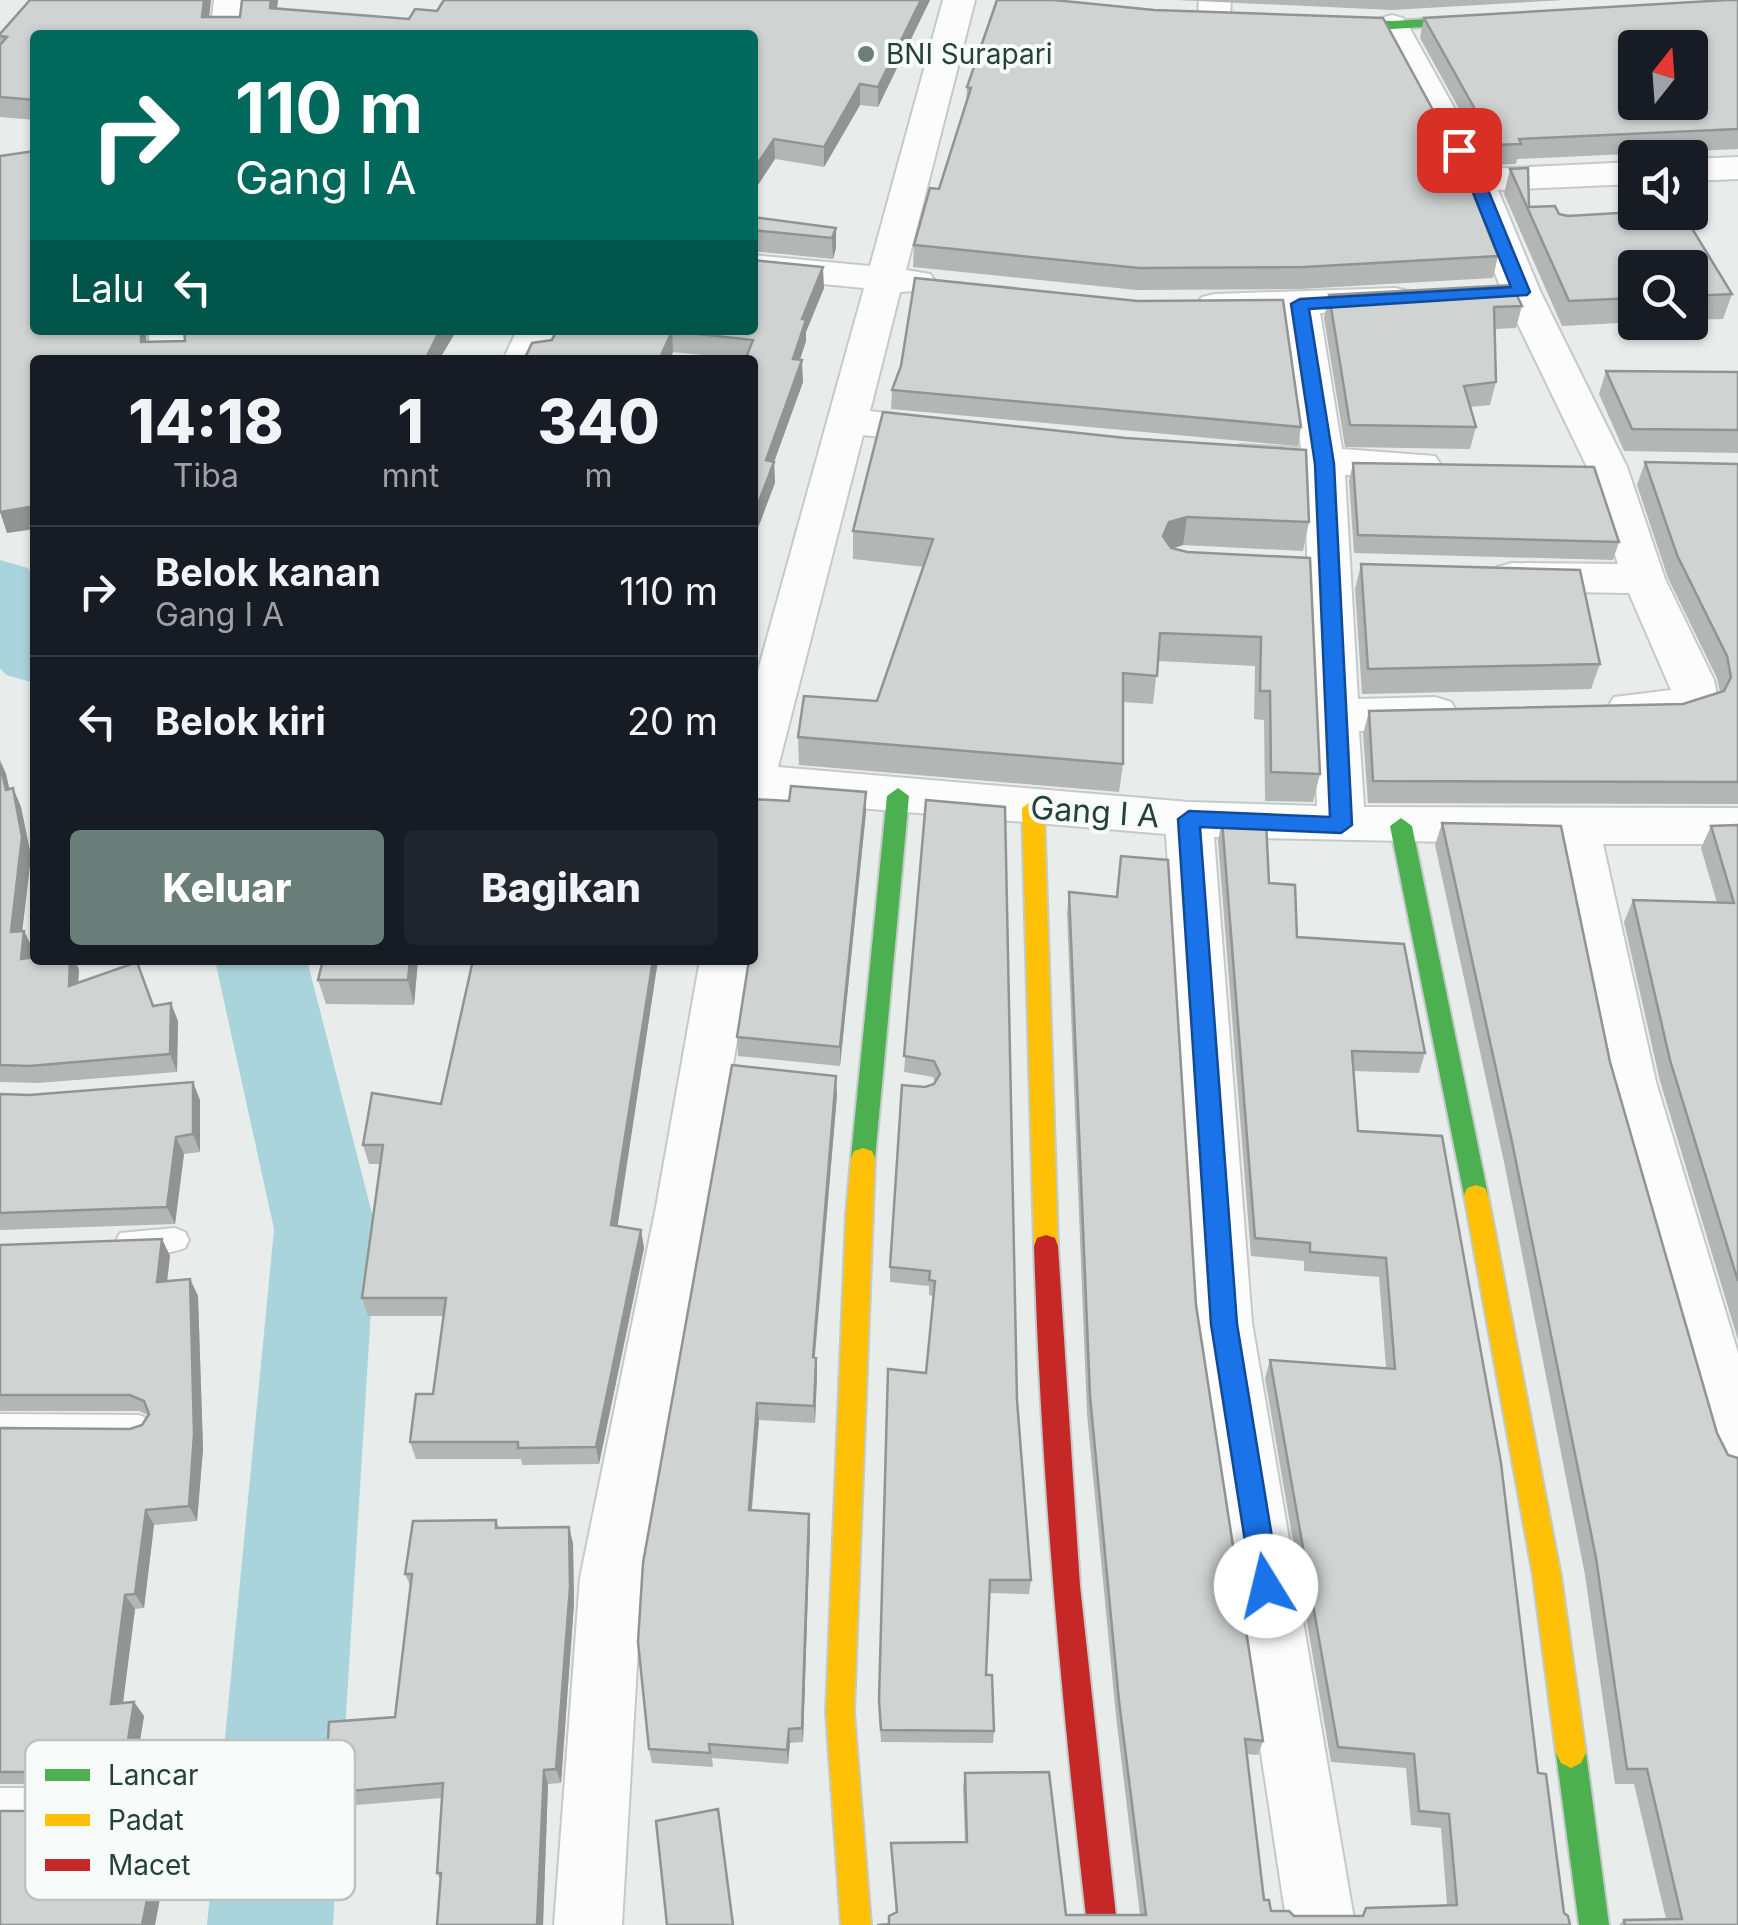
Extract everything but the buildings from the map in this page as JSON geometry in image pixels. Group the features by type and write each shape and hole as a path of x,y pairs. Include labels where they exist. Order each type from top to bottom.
{"main road":[{"path":"1293,22 1392,25 1525,17"},
{"path":"856,1925 840,1712 858,1215 898,796"},
{"path":"1034,808 1051,1414 1079,1734 1102,1925"},
{"path":"1401,826 1470,1164 1547,1576 1594,1925"}],"street":[{"path":"227,30 230,0"},
{"path":"758,734 764,688 848,421 960,0"},
{"path":"1392,25 1476,180 1503,292 1607,468 1644,579 1692,680 1695,700 1674,707 1594,709"},
{"path":"1708,169 1738,168"},
{"path":"1476,180 1618,174"},
{"path":"758,267 955,286"},
{"path":"1183,306 1429,296"},
{"path":"1300,304 1324,464 1341,825"},
{"path":"848,421 986,436"},
{"path":"1196,455 1324,464 1456,466"},
{"path":"1464,576 1644,579"},
{"path":"1335,716 1475,712"},
{"name":"Gang I A","path":"758,781 1189,819 1401,826 1738,826"},
{"path":"1189,819 1224,1324 1321,1925"},
{"path":"1576,827 1630,1082 1738,1451"},
{"path":"588,1925 611,1578 718,1068 725,965"}],"lane":[{"path":"97,1242 175,1240"},
{"path":"0,1427 139,1428"}],"waterway":[{"path":"0,587 30,649"},
{"path":"262,965 325,1229 285,1740"},
{"path":"270,1925 272,1900"}],"traffic: fast":[{"path":"1310,22 1392,25 1499,19"},
{"path":"863,1158 898,796"},
{"path":"1401,826 1476,1195"},
{"path":"1571,1753 1594,1925"}],"traffic: slow":[{"path":"1033,808 1046,1246"},
{"path":"856,1925 840,1712 863,1158"},
{"path":"1476,1195 1547,1576 1571,1753"}],"traffic: jam":[{"path":"1046,1246 1066,1586 1102,1925"}],"place":[{"name":"BNI Surapari","path":"866,54"}],"route":[{"path":"1266,1586 1224,1324 1189,819 1341,825 1324,464 1300,304 1521,292 1476,180 1459,150"}]}
